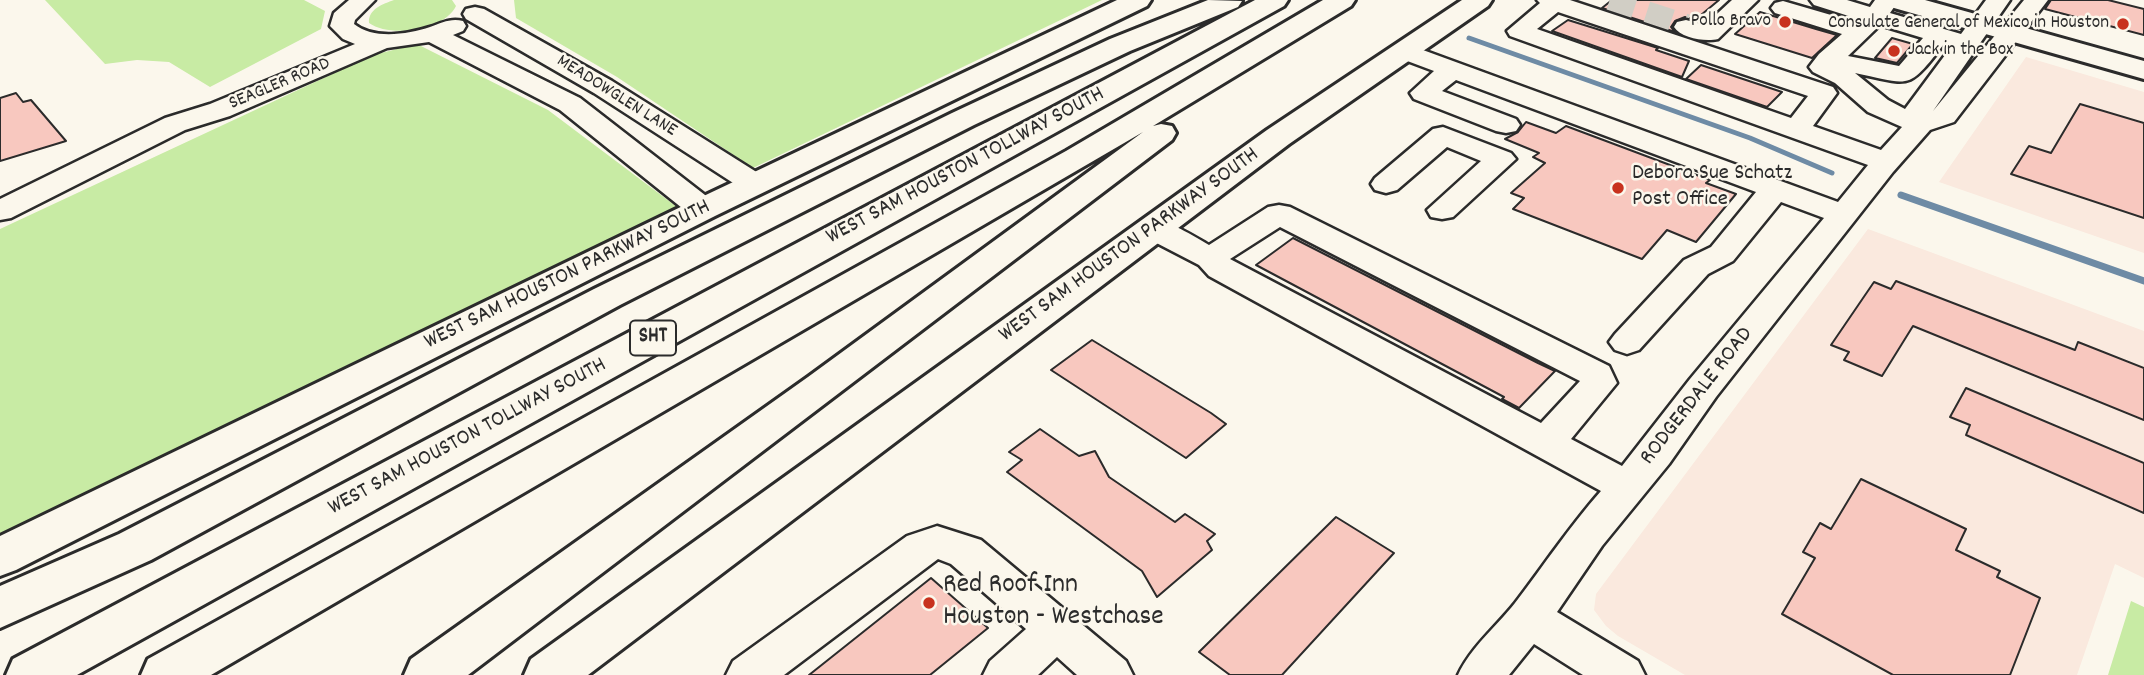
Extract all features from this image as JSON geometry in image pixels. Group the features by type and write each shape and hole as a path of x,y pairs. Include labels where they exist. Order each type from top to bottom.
{"main road":[{"name":"WEST SAM HOUSTON PARKWAY SOUTH","path":"0,557 755,184 1138,0"},
{"path":"0,608 135,547 607,297 951,125 1120,45 1231,0"},
{"name":"WEST SAM HOUSTON TOLLWAY SOUTH","path":"31,675 1275,0"},
{"name":"WEST SAM HOUSTON TOLLWAY SOUTH","path":"166,675 1077,158 1342,0"},
{"name":"WEST SAM HOUSTON PARKWAY SOUTH","path":"564,671 1278,137 1479,0"},
{"path":"1896,0 1983,19 2023,17 2144,54"},
{"path":"1953,0 1983,19"},
{"path":"2023,17 2144,70"},
{"path":"429,675 822,387 1163,132 1185,94"}],"street":[{"path":"1686,27 1709,34 1746,0"},
{"path":"1822,0 1939,35"},
{"path":"1796,130 1824,93 1554,1 1519,31 1885,164"},
{"name":"MEADOWGLEN LANE","path":"479,7 755,184"},
{"path":"347,10 356,37 383,41 432,34 457,25 479,7"},
{"path":"1783,8 1874,16"},
{"name":"SEAGLER ROAD","path":"175,124 196,106 347,10"},
{"path":"1825,63 1874,16"},
{"name":"RODGERDALE ROAD","path":"1481,675 1529,618 1587,536 1656,454 1740,341 1885,164 1920,124 1944,116 2023,17"},
{"path":"1740,40 1825,63 1901,75 1908,72 1939,35 1983,19"},
{"name":"RODGERDALE ROAD","path":"1920,124 1919,109 1983,19"},
{"name":"MEADOWGLEN LANE","path":"432,34 570,104 704,209"},
{"name":"SEAGLER ROAD","path":"0,211 175,124 220,110 383,41"},
{"path":"1403,51 1775,188 1851,206"},
{"path":"1825,63 1842,73 1874,103 1888,112 1920,124"},
{"path":"1453,69 1423,93 1506,125"},
{"path":"570,104 603,87"},
{"path":"1386,184 1443,135 1501,159 1442,210"},
{"path":"1627,342 1696,267 1722,254 1775,188"},
{"path":"1210,258 1279,214 1590,370 1599,383 1545,443"},
{"path":"1154,229 1210,258 1221,269 1628,487"},
{"path":"749,675 922,548 937,542 966,552 1110,675"},
{"path":"1529,618 1622,675"},
{"path":"1006,675 1056,631"}],"shaded area":[{"path":"2026,57 2144,92 2144,253 1939,182"},
{"path":"1868,229 2144,331 2144,578 2115,564 2077,675 1685,675 1618,636 1594,610 1596,594"}],"green space":[{"path":"45,0 304,0 325,11 321,29 210,87 169,62 137,60 105,64"},
{"path":"394,0 452,0 456,6 450,15 440,21 416,30 390,30 369,23 374,11"},
{"path":"514,0 1102,0 753,168 617,77 516,18"},
{"path":"417,44 548,110 681,210 0,538 0,229 373,55"},
{"path":"2131,601 2144,607 2144,675 2108,675"}],"building":[{"path":"1612,0 1719,0 1695,20 1685,17 1675,21 1671,27 1675,32 1602,8"},
{"name":"Consulate General of Mexico in Houston","path":"2051,0 2108,0 2144,9 2144,35 2045,9"},
{"path":"1760,12 1837,35 1812,58 1735,34"},
{"path":"1568,20 1658,48 1656,50 1689,61 1682,77 1552,31"},
{"name":"Jack in the Box","path":"1892,38 1913,44 1897,63 1875,58"},
{"path":"1701,65 1782,92 1767,107 1686,79"},
{"path":"16,93 23,102 31,100 66,141 0,161 0,98"},
{"path":"2080,104 2144,123 2144,218 2011,174 2029,146 2051,153"},
{"name":"Debora Sue Schatz Post Office","path":"1526,122 1556,133 1566,126 1710,180 1706,183 1736,194 1696,242 1667,230 1642,259 1513,209 1524,198 1511,193 1545,163 1533,157 1539,153 1505,139 1518,132"},
{"path":"1293,238 1555,371 1519,408 1502,399 1504,397 1256,265"},
{"path":"1896,281 2075,350 2078,342 2144,368 2144,420 1913,326 1882,376 1844,360 1849,352 1831,345 1874,282 1891,289"},
{"path":"1092,340 1226,424 1186,458 1051,370"},
{"path":"1966,388 2144,463 2144,513 1966,435 1970,425 1950,417"},
{"path":"1040,429 1079,456 1095,451 1109,477 1175,522 1185,514 1215,534 1207,541 1212,550 1157,597 1142,571 1007,472 1022,460 1009,452"},
{"path":"1861,479 1966,529 1956,550 2000,571 1997,577 2040,598 2010,675 1893,675 1782,614 1815,558 1803,552 1820,523 1831,529"},
{"path":"1336,517 1394,553 1282,675 1230,675 1199,652"},
{"name":"Red Roof Inn Houston - Westchase","path":"931,578 988,628 930,675 809,675"}],"waterway":[{"path":"1469,38 1750,138 1832,173"},
{"path":"1901,195 2144,281"}],"tunnel":[{"path":"1609,2 1686,27"}],"place":[{"name":"Pollo Bravo","path":"1785,22"},
{"name":"Consulate General of Mexico in Houston","path":"2123,24"},
{"name":"Jack in the Box","path":"1894,51"},
{"name":"Debora Sue Schatz Post Office","path":"1618,188"},
{"name":"Red Roof Inn Houston - Westchase","path":"929,603"}]}
